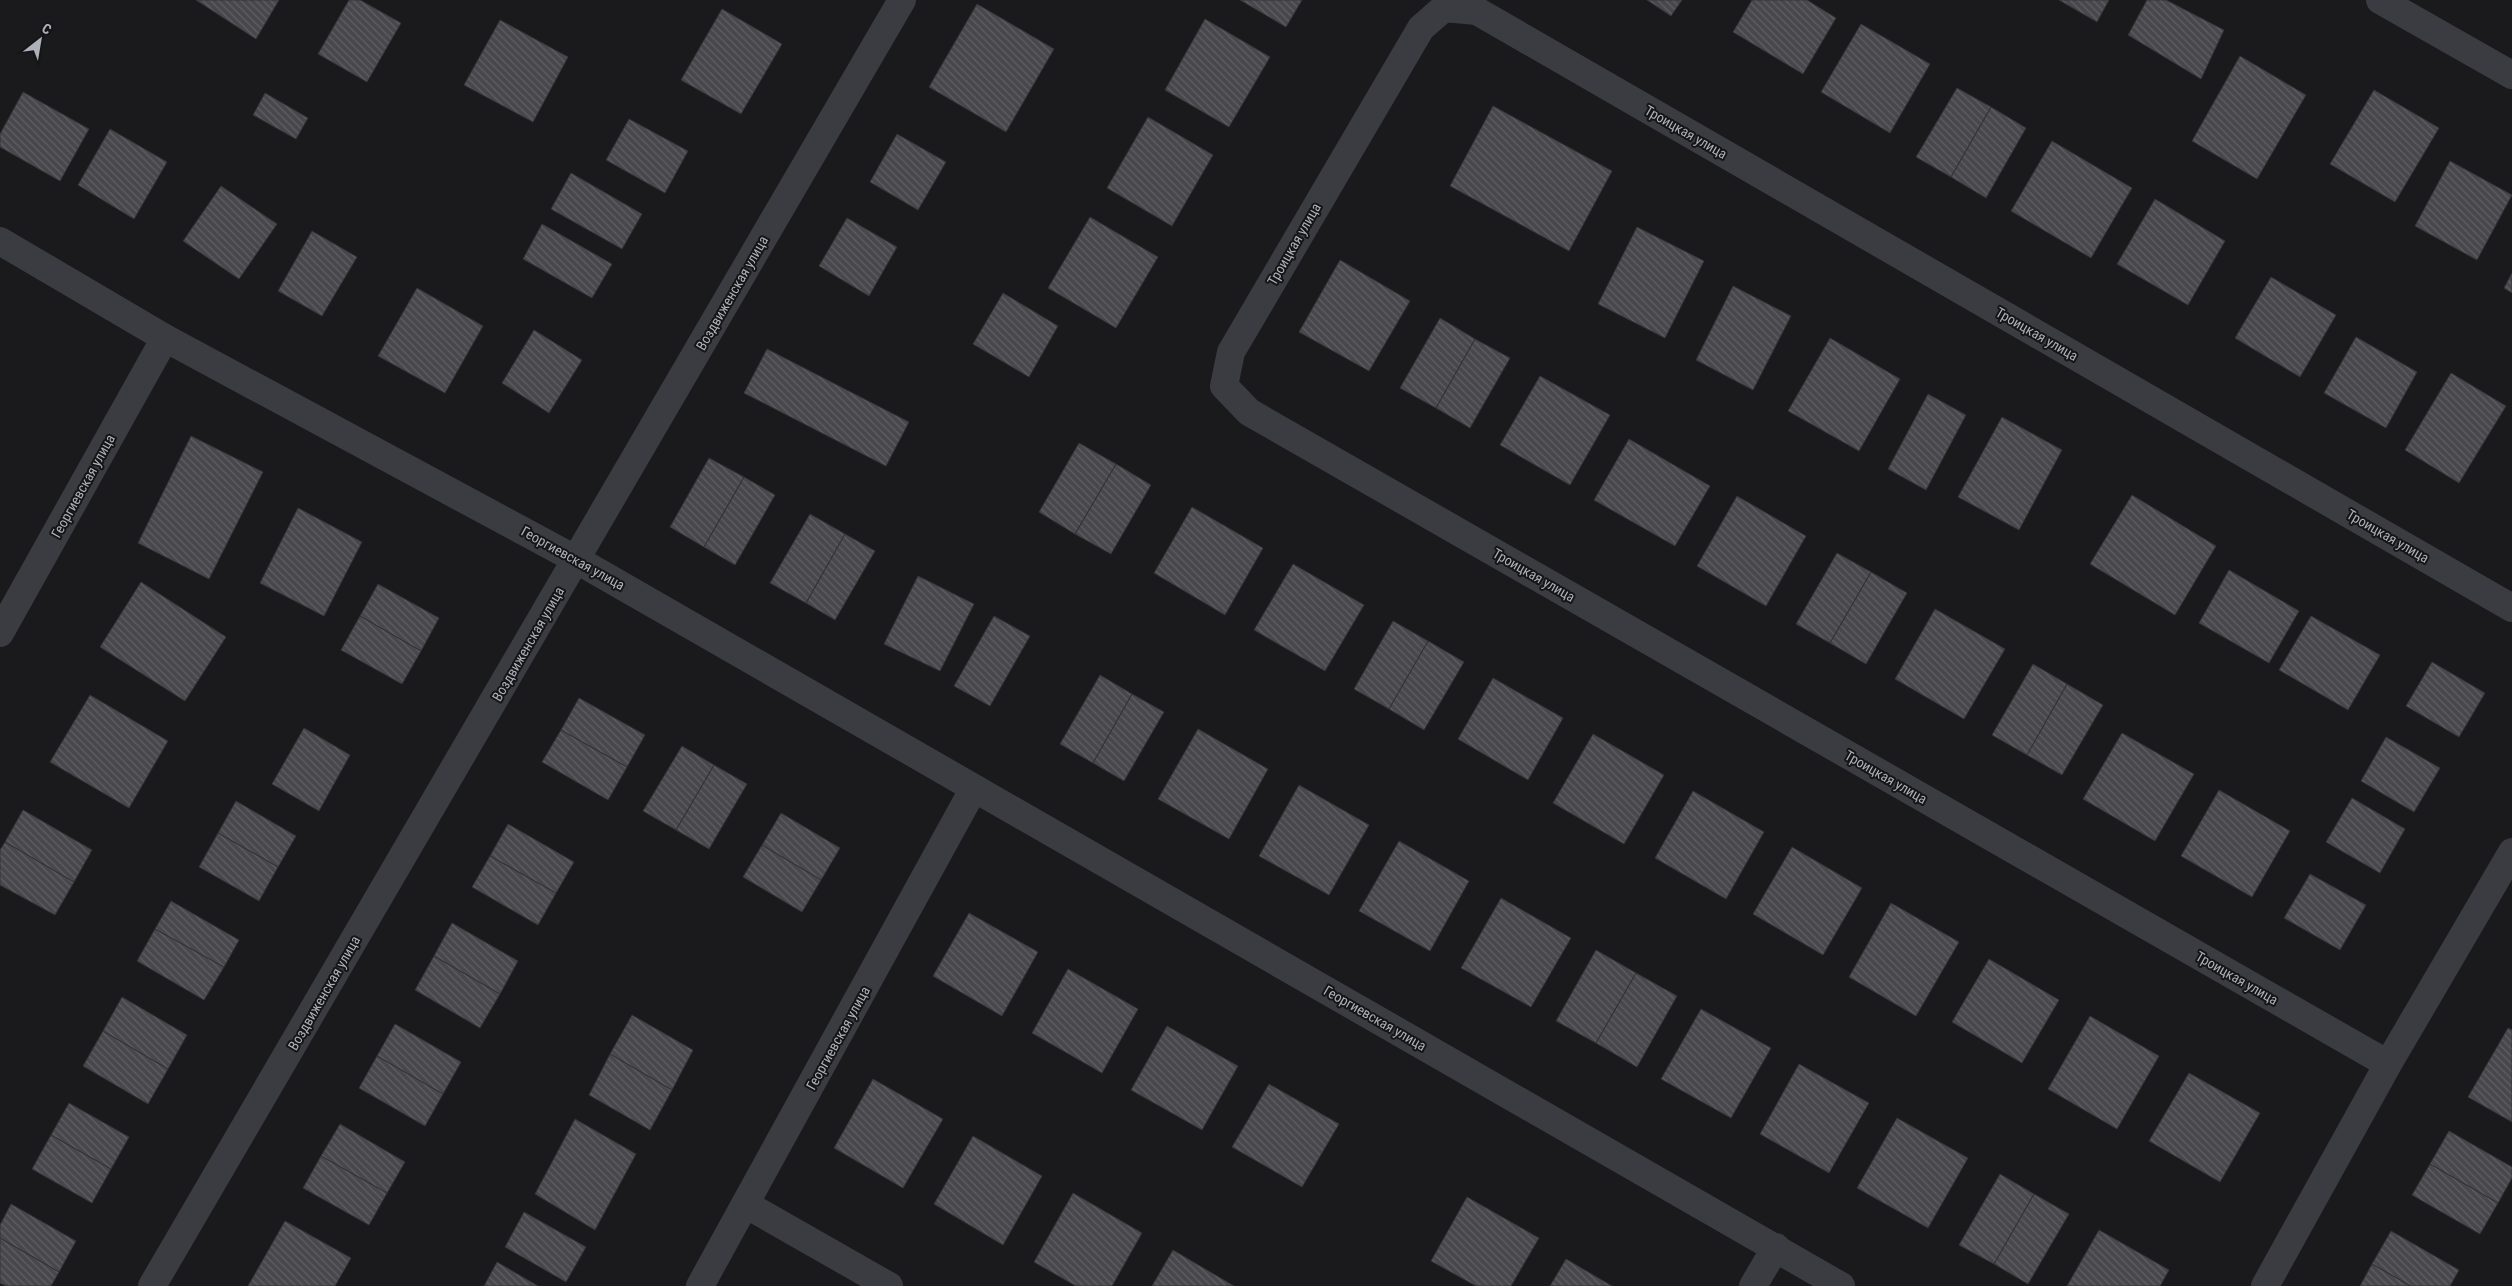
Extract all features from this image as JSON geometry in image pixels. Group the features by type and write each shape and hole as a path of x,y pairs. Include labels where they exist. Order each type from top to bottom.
{"street":[{"name":"Воздвиженская улица","path":"152,1286 578,560 902,0"},
{"path":"2380,0 2512,75"},
{"name":"Троицкая улица","path":"2388,1064 1249,412 1224,386 1231,352 1421,28 1444,8 1477,11 2512,608"},
{"name":"Георгиевская улица","path":"0,241 165,338 578,560 1841,1286"},
{"name":"Георгиевская улица","path":"0,633 165,338"},
{"name":"Георгиевская улица","path":"700,1286 747,1205 974,788"},
{"path":"2265,1286 2388,1064 2512,852"},
{"path":"747,1205 889,1286"},
{"path":"1753,1286 1776,1247"}],"building":[{"path":"196,0 279,0 256,39"},
{"path":"349,0 360,0 401,23 367,82 318,54"},
{"path":"1240,0 1302,0 1286,27"},
{"path":"1647,0 1682,0 1671,16"},
{"path":"1752,0 1807,0 1836,18 1803,74 1733,32"},
{"path":"2059,0 2109,0 2097,22"},
{"path":"2147,0 2166,0 2224,30 2201,79 2128,35"},
{"path":"977,4 1054,49 1006,132 929,87"},
{"path":"722,9 782,44 741,114 681,80"},
{"path":"1205,19 1270,57 1229,127 1165,90"},
{"path":"500,20 568,57 533,122 464,85"},
{"path":"1861,24 1930,64 1890,133 1821,92"},
{"path":"2240,56 2306,95 2257,179 2192,141"},
{"path":"1957,88 1991,107 1951,177 1916,157"},
{"path":"2374,90 2439,128 2395,202 2330,164"},
{"path":"23,92 89,129 60,181 0,147 0,134"},
{"path":"265,93 308,118 296,139 253,115"},
{"path":"1493,106 1612,171 1569,251 1450,186"},
{"path":"1991,107 2026,128 1986,198 1951,177"},
{"path":"1148,117 1213,155 1172,226 1107,188"},
{"path":"629,119 688,151 665,193 606,160"},
{"path":"110,129 167,162 134,219 78,185"},
{"path":"897,134 946,162 918,210 870,182"},
{"path":"2052,141 2132,188 2091,258 2011,211"},
{"path":"2450,161 2512,195 2477,260 2415,226"},
{"path":"571,173 642,214 622,249 551,209"},
{"path":"221,186 277,224 239,279 183,241"},
{"path":"2155,199 2225,241 2188,305 2117,264"},
{"path":"1090,217 1158,257 1116,328 1048,288"},
{"path":"847,218 897,247 869,296 819,266"},
{"path":"542,224 612,264 592,298 523,259"},
{"path":"1637,227 1704,261 1665,338 1598,304"},
{"path":"312,231 357,257 322,316 278,291"},
{"path":"1340,260 1410,301 1369,371 1299,332"},
{"path":"2512,273 2512,293 2504,288"},
{"path":"2271,277 2336,315 2300,377 2235,338"},
{"path":"1733,286 1791,316 1753,390 1696,360"},
{"path":"417,288 483,326 445,393 378,356"},
{"path":"1003,293 1058,326 1029,377 973,344"},
{"path":"1440,318 1475,339 1436,408 1400,388"},
{"path":"534,330 582,360 549,413 502,383"},
{"path":"2356,337 2417,372 2386,428 2324,393"},
{"path":"1830,338 1900,379 1859,451 1788,411"},
{"path":"1475,339 1510,358 1470,428 1436,408"},
{"path":"767,349 909,422 886,466 744,393"},
{"path":"2451,373 2506,406 2459,483 2405,450"},
{"path":"1540,376 1610,415 1570,485 1500,445"},
{"path":"1928,394 1966,415 1926,490 1888,469"},
{"path":"2002,417 2062,450 2019,530 1958,497"},
{"path":"191,436 263,472 209,579 138,543"},
{"path":"1629,439 1710,486 1675,546 1594,500"},
{"path":"1079,443 1116,464 1075,534 1039,512"},
{"path":"709,458 744,477 704,547 670,527"},
{"path":"1116,464 1151,485 1111,554 1075,534"},
{"path":"744,477 775,495 735,565 704,547"},
{"path":"2132,495 2216,546 2175,615 2090,564"},
{"path":"1737,496 1806,536 1766,606 1697,566"},
{"path":"1192,507 1263,548 1225,615 1154,573"},
{"path":"298,508 362,542 324,616 260,583"},
{"path":"810,514 845,534 806,603 770,583"},
{"path":"845,534 875,551 835,620 806,603"},
{"path":"1837,553 1871,572 1830,643 1796,624"},
{"path":"1293,564 1364,605 1325,671 1254,630"},
{"path":"2229,570 2299,611 2269,663 2199,623"},
{"path":"1871,572 1907,593 1866,664 1830,643"},
{"path":"918,576 974,604 940,671 884,644"},
{"path":"141,582 226,637 185,701 100,647"},
{"path":"378,584 439,618 421,651 360,616"},
{"path":"1935,609 2005,649 1964,719 1895,679"},
{"path":"360,616 421,651 402,684 341,650"},
{"path":"994,616 1030,636 990,706 954,686"},
{"path":"2311,616 2380,655 2348,710 2279,670"},
{"path":"1393,621 1428,641 1389,709 1354,689"},
{"path":"1428,641 1464,662 1424,730 1389,709"},
{"path":"2432,662 2485,693 2459,737 2406,706"},
{"path":"2033,664 2067,684 2027,755 1992,735"},
{"path":"1100,675 1132,694 1093,763 1060,744"},
{"path":"1493,678 1563,718 1528,780 1458,739"},
{"path":"2067,684 2103,705 2062,775 2027,755"},
{"path":"1132,694 1164,712 1124,781 1093,763"},
{"path":"90,695 168,741 129,808 50,762"},
{"path":"579,698 645,735 627,767 561,730"},
{"path":"304,728 350,755 319,811 272,784"},
{"path":"1198,729 1268,769 1229,839 1158,799"},
{"path":"561,730 627,767 608,800 542,762"},
{"path":"2122,733 2194,774 2155,841 2083,799"},
{"path":"1593,734 1664,775 1624,844 1553,803"},
{"path":"2386,737 2440,768 2414,812 2361,781"},
{"path":"682,746 714,765 676,830 643,811"},
{"path":"714,765 747,784 709,849 676,830"},
{"path":"1299,785 1369,825 1329,895 1259,856"},
{"path":"2219,790 2290,831 2252,897 2181,856"},
{"path":"1693,791 1764,832 1726,899 1655,858"},
{"path":"2352,798 2405,829 2380,873 2326,842"},
{"path":"236,801 296,836 278,867 218,833"},
{"path":"23,810 92,850 74,882 5,842"},
{"path":"781,813 840,848 821,880 762,845"},
{"path":"508,824 574,862 556,893 490,856"},
{"path":"218,833 278,867 259,901 199,867"},
{"path":"1399,841 1469,881 1430,951 1359,911"},
{"path":"5,842 74,882 55,915 0,885 0,850"},
{"path":"762,845 821,880 802,912 743,877"},
{"path":"1792,847 1862,888 1823,955 1753,914"},
{"path":"490,856 556,893 538,925 472,887"},
{"path":"2310,874 2366,905 2340,950 2284,918"},
{"path":"1501,898 1571,938 1531,1007 1461,968"},
{"path":"171,901 239,940 224,967 155,929"},
{"path":"1891,903 1959,942 1916,1016 1849,977"},
{"path":"969,913 1038,952 1002,1016 933,976"},
{"path":"452,923 518,961 500,994 434,956"},
{"path":"155,929 224,967 204,1000 137,961"},
{"path":"1596,950 1636,973 1596,1043 1556,1021"},
{"path":"434,956 500,994 480,1028 415,990"},
{"path":"1989,959 2059,1000 2022,1063 1952,1022"},
{"path":"1068,969 1138,1009 1102,1073 1032,1033"},
{"path":"1636,973 1677,996 1637,1067 1596,1043"},
{"path":"122,997 187,1035 168,1069 103,1031"},
{"path":"1701,1009 1771,1048 1731,1118 1661,1079"},
{"path":"632,1015 693,1050 672,1090 610,1054"},
{"path":"2090,1016 2159,1056 2117,1129 2048,1089"},
{"path":"395,1024 461,1062 443,1094 377,1056"},
{"path":"1167,1026 1238,1066 1202,1130 1131,1090"},
{"path":"2508,1028 2512,1030 2512,1122 2468,1097"},
{"path":"103,1031 168,1069 148,1104 83,1066"},
{"path":"610,1054 672,1090 650,1130 589,1095"},
{"path":"377,1056 443,1094 425,1126 359,1088"},
{"path":"1799,1064 1869,1103 1829,1173 1760,1134"},
{"path":"2189,1073 2260,1113 2220,1182 2149,1141"},
{"path":"873,1079 943,1119 903,1188 834,1148"},
{"path":"1269,1084 1339,1124 1302,1187 1232,1147"},
{"path":"69,1103 129,1137 111,1169 51,1135"},
{"path":"1897,1118 1968,1158 1928,1228 1857,1188"},
{"path":"575,1119 636,1154 595,1230 535,1194"},
{"path":"340,1124 405,1162 387,1193 321,1156"},
{"path":"2449,1131 2512,1167 2512,1178 2498,1203 2430,1164"},
{"path":"51,1135 111,1169 92,1203 32,1169"},
{"path":"973,1136 1042,1176 1003,1245 934,1204"},
{"path":"321,1156 387,1193 369,1225 303,1188"},
{"path":"2430,1164 2498,1203 2480,1234 2412,1195"},
{"path":"2000,1174 2034,1194 1994,1264 1959,1245"},
{"path":"1073,1193 1142,1233 1112,1286 1076,1286 1034,1262"},
{"path":"2034,1194 2069,1214 2028,1284 1994,1264"},
{"path":"1467,1197 1539,1238 1511,1286 1476,1286 1431,1261"},
{"path":"11,1204 76,1241 59,1272 0,1238 0,1225"},
{"path":"524,1212 586,1247 566,1282 505,1247"},
{"path":"285,1221 351,1258 335,1286 248,1286"},
{"path":"2099,1230 2169,1270 2160,1286 2067,1286"},
{"path":"2391,1231 2459,1270 2450,1286 2411,1286 2372,1264"},
{"path":"0,1238 59,1272 51,1286 6,1286 0,1283"},
{"path":"1173,1250 1234,1286 1152,1286"},
{"path":"1566,1259 1612,1286 1550,1286"},
{"path":"497,1262 538,1286 484,1286"},
{"path":"2372,1264 2411,1286 2360,1286"}]}
